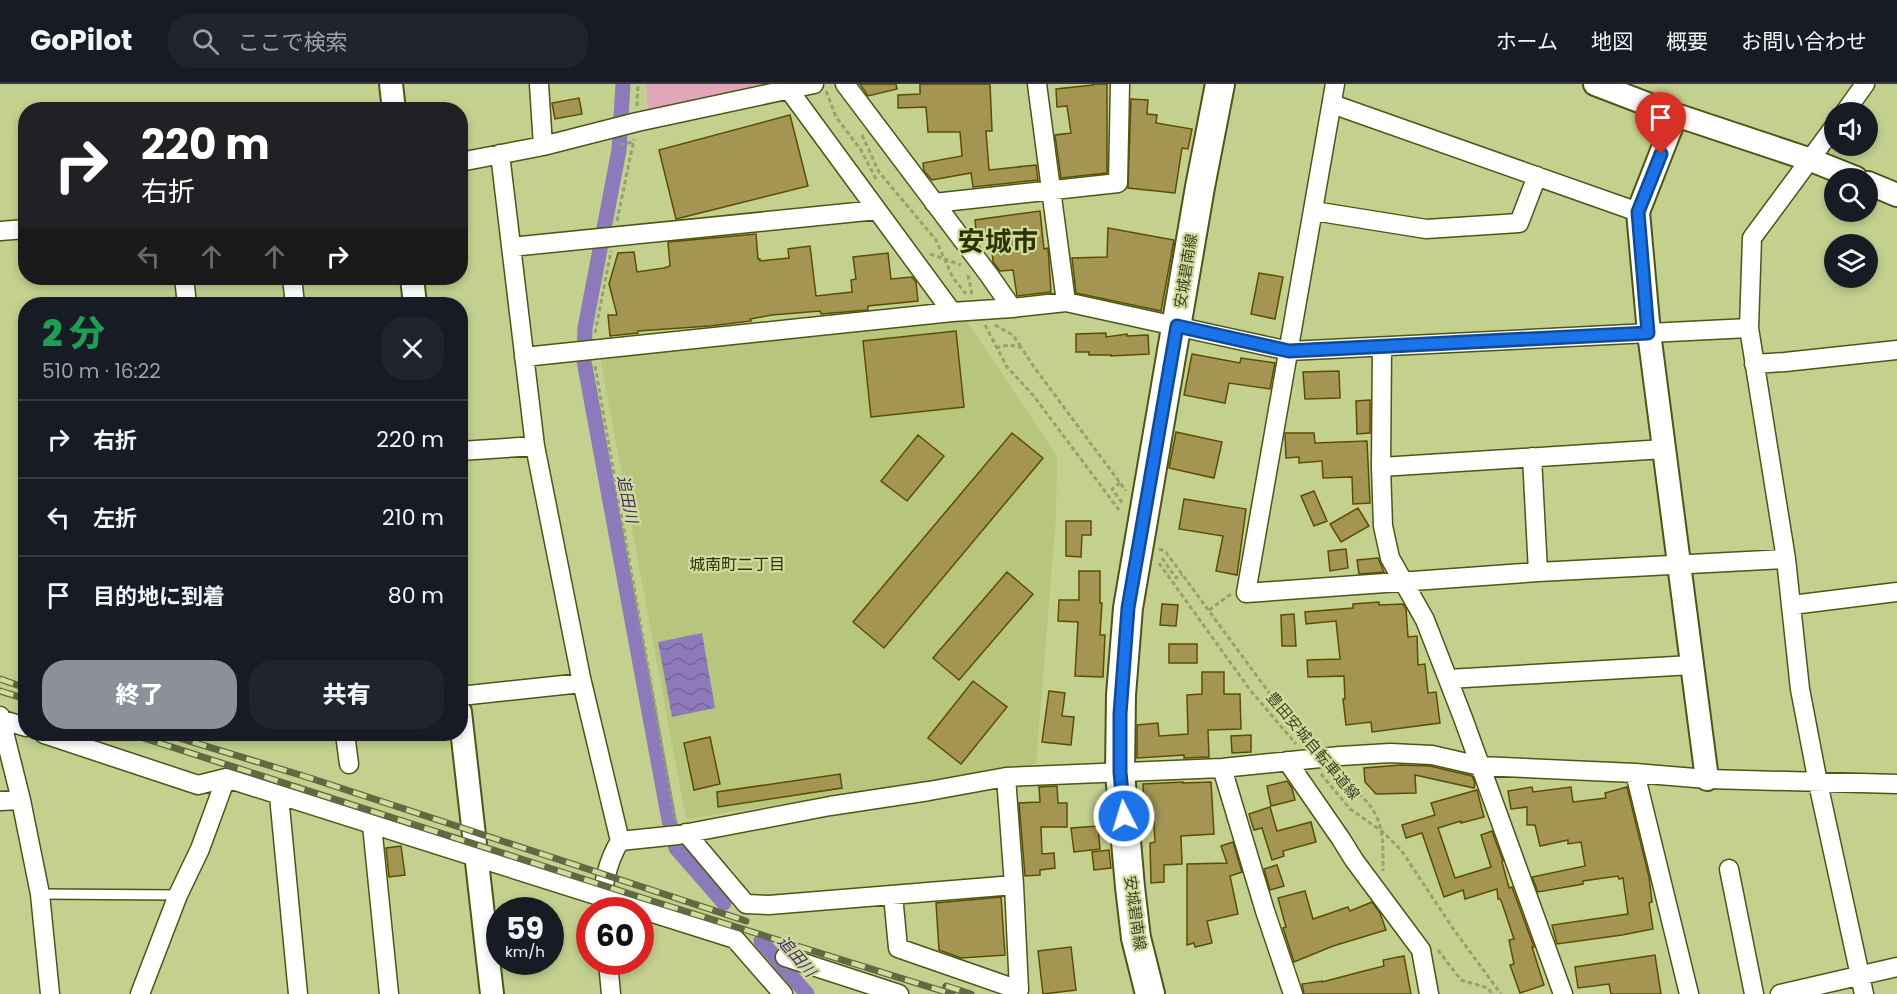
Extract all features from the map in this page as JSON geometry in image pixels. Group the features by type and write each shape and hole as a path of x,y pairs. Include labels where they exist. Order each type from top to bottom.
{"main road":[{"name":"安城碧南線","path":"1150,994 1136,939 1120,772 1121,695 1128,608 1220,84"}],"street":[{"path":"392,84 393,102"},
{"path":"539,84 543,146"},
{"path":"468,160 543,146 612,128 814,84"},
{"path":"845,84 1012,308"},
{"path":"1037,84 1066,302"},
{"path":"934,203 1118,183 1120,84"},
{"path":"1335,84 1245,593 1538,572 1786,559"},
{"path":"1595,84 1676,116 1830,168"},
{"path":"1852,102 1865,84"},
{"path":"789,90 952,312"},
{"path":"1332,104 1638,212"},
{"path":"1676,116 1638,212 1648,333 1707,779"},
{"path":"1824,141 1752,238 1749,328 1786,559 1800,689 1864,994"},
{"path":"500,154 535,446 582,683 620,841 613,852 603,897"},
{"path":"1314,211 1426,229 1519,223 1537,176"},
{"path":"1878,187 1897,195"},
{"path":"511,247 877,210"},
{"path":"0,231 18,230"},
{"path":"524,357 1066,302 1289,351 1749,328"},
{"path":"1382,347 1383,526 1390,558 1425,620 1563,994"},
{"path":"1754,364 1785,363 1897,350"},
{"path":"468,451 535,446"},
{"path":"1381,467 1664,449"},
{"path":"1532,457 1538,572"},
{"path":"1792,605 1897,592"},
{"path":"1448,679 1692,665"},
{"path":"468,695 582,683"},
{"path":"0,718 18,724"},
{"path":"0,718 21,800 40,894 50,994"},
{"path":"65,741 198,785 225,778 477,858 583,897"},
{"path":"346,741 349,764"},
{"path":"463,741 492,994"},
{"path":"620,841 677,835 830,806 1006,777 1222,768 1390,753 1432,755 1480,766 1635,773 1707,779 1897,783"},
{"path":"1287,761 1354,860 1421,950 1429,994"},
{"path":"1222,768 1265,911 1293,994"},
{"path":"1635,773 1689,994"},
{"path":"893,895 898,948 1025,992 1006,777"},
{"path":"140,994 178,895 200,849 225,778"},
{"path":"279,796 298,994"},
{"path":"0,801 21,800"},
{"path":"372,825 389,994"},
{"path":"677,835 746,904 769,905 1014,885"},
{"path":"1729,869 1754,994"},
{"path":"654,918 735,939 783,994"},
{"path":"784,957 858,988 899,994"},
{"path":"1780,994 1897,968"},
{"path":"609,975 611,994"}],"lane":[{"path":"40,894 178,895"}],"path":[{"path":"638,84 633,142 606,238 587,350 677,835"},
{"path":"824,84 837,117 861,150 877,180"},
{"path":"627,143 633,142"},
{"path":"926,252 960,264 967,273 978,310 987,321 1013,335 1126,491"},
{"path":"996,348 1008,345 1021,347"},
{"path":"1120,483 1112,489 1124,505"},
{"path":"1162,558 1176,578 1182,573"},
{"name":"豊田安城自転車道線","path":"1159,563 1250,690 1350,809 1383,832 1401,850 1501,994"},
{"path":"1209,610 1248,583"}],"shaded area":[{"path":"646,84 787,84 658,113 648,109"},
{"path":"966,320 1057,456 1056,516 1036,764 686,819 600,356"}],"water":[{"path":"702,633 715,708 672,717 658,642"}],"building":[{"path":"860,84 896,84 897,89 868,96"},
{"path":"920,84 990,84 992,131 986,131 989,170 1036,165 1038,180 973,187 971,173 932,180 924,171 923,163 962,156 960,132 928,132 926,107 898,108 898,95 920,94"},
{"path":"1107,84 1107,173 1061,178 1055,135 1071,133 1067,106 1057,107 1056,89"},
{"path":"579,98 582,114 555,119 552,103"},
{"path":"1131,99 1148,100 1147,114 1157,115 1156,123 1192,129 1188,149 1182,148 1175,193 1128,188"},
{"path":"790,115 808,186 676,219 659,150"},
{"path":"1040,211 1044,249 1048,248 1051,292 1017,296 1013,270 1000,271 993,262 991,240 977,240 975,220"},
{"path":"1108,228 1174,240 1161,311 1076,293 1072,258 1107,257"},
{"path":"756,234 760,261 789,258 788,249 810,246 816,296 852,292 851,280 856,279 853,257 888,253 891,279 912,277 916,282 918,301 868,306 868,310 772,315 750,319 751,321 638,331 638,333 610,336 608,315 617,315 609,284 618,253 634,252 637,272 670,266 668,242"},
{"path":"1259,273 1283,277 1275,319 1251,314"},
{"path":"956,331 964,407 871,417 863,341"},
{"path":"1106,333 1106,337 1127,334 1127,336 1148,335 1149,354 1111,356 1076,352 1076,334"},
{"path":"1192,354 1240,363 1241,358 1275,363 1270,389 1229,383 1225,403 1184,395"},
{"path":"1339,371 1340,398 1305,399 1303,372"},
{"path":"1370,400 1370,433 1357,434 1356,401"},
{"path":"1176,432 1222,442 1214,478 1169,468"},
{"path":"1012,433 1043,458 884,648 853,622"},
{"path":"1285,433 1314,433 1315,443 1367,441 1370,503 1353,504 1352,477 1323,478 1322,461 1299,463 1299,457 1286,458"},
{"path":"918,435 944,456 907,501 881,481"},
{"path":"1314,491 1327,521 1314,526 1301,496"},
{"path":"1184,499 1246,509 1237,575 1216,571 1223,536 1179,529"},
{"path":"1358,508 1369,526 1341,542 1330,524"},
{"path":"1066,521 1091,521 1091,535 1082,535 1081,557 1066,556"},
{"path":"1346,549 1348,568 1330,571 1328,551"},
{"path":"1378,558 1384,572 1359,574 1357,560"},
{"path":"1079,571 1100,571 1100,603 1102,603 1100,635 1105,635 1103,677 1075,676 1078,622 1058,621 1059,600 1079,600"},
{"path":"1007,572 1033,594 959,680 933,658"},
{"path":"1379,602 1379,605 1403,604 1406,609 1408,637 1417,636 1418,665 1425,664 1428,693 1436,692 1440,723 1372,732 1371,722 1346,725 1343,699 1345,699 1344,676 1308,677 1307,660 1340,659 1336,621 1306,624 1305,612 1353,608 1353,604"},
{"path":"1162,604 1178,605 1176,626 1160,625"},
{"path":"1294,614 1296,646 1282,646 1281,615"},
{"path":"1169,644 1197,644 1197,663 1169,663"},
{"path":"1202,672 1224,672 1224,694 1240,694 1241,729 1208,730 1209,757 1184,758 1184,755 1137,758 1137,725 1158,723 1159,736 1188,734 1187,695 1202,694"},
{"path":"973,681 1007,707 961,764 928,738"},
{"path":"1049,691 1065,693 1062,716 1074,717 1071,745 1042,742"},
{"path":"1251,735 1251,752 1232,753 1231,736"},
{"path":"710,737 720,784 694,790 684,743"},
{"path":"1401,765 1430,766 1472,776 1475,783 1474,788 1415,775 1416,793 1376,794 1365,782 1364,768"},
{"path":"840,774 842,788 718,807 717,792"},
{"path":"1287,781 1292,788 1295,800 1271,806 1267,786"},
{"path":"1211,782 1214,834 1181,836 1182,864 1164,865 1164,882 1151,883 1150,843 1155,842 1153,807 1144,807 1143,784"},
{"path":"1057,786 1058,803 1067,803 1067,827 1041,827 1042,854 1054,853 1055,868 1040,870 1040,875 1025,876 1019,803 1040,802 1039,787"},
{"path":"1532,787 1533,792 1571,787 1573,802 1606,798 1605,793 1627,787 1649,877 1652,902 1649,903 1653,929 1557,944 1552,925 1628,914 1623,878 1619,879 1618,876 1583,881 1583,884 1538,892 1532,877 1585,866 1581,842 1568,844 1568,840 1540,846 1535,825 1527,825 1527,807 1511,809 1508,791"},
{"path":"1477,790 1484,817 1438,828 1455,878 1491,867 1481,835 1492,831 1503,861 1509,888 1512,887 1534,947 1532,947 1544,985 1520,993 1510,965 1514,964 1509,940 1514,939 1502,903 1498,899 1497,889 1465,899 1463,890 1444,897 1422,833 1406,838 1402,825 1435,815 1431,803"},
{"path":"1270,807 1277,831 1311,822 1316,842 1283,851 1284,856 1272,860 1262,828 1254,830 1249,814"},
{"path":"1098,826 1100,849 1074,852 1071,828"},
{"path":"1233,842 1242,872 1230,876 1238,914 1207,921 1212,943 1195,947 1194,943 1187,945 1187,864 1227,863 1221,846"},
{"path":"401,846 405,875 389,877 386,848"},
{"path":"1109,850 1111,868 1094,870 1092,852"},
{"path":"1277,865 1284,886 1270,890 1264,869"},
{"path":"1305,891 1313,919 1348,907 1350,911 1372,902 1380,913 1386,930 1333,946 1294,962 1283,928 1286,927 1278,898"},
{"path":"1001,897 1005,955 961,958 939,950 936,903"},
{"path":"1071,947 1076,990 1043,994 1038,951"},
{"path":"1655,955 1661,994 1611,994 1609,984 1578,988 1575,967"},
{"path":"1404,956 1411,994 1304,994 1302,984 1322,982 1384,966 1383,960"}],"waterway":[{"name":"追田川","path":"623,84 619,150 585,328 584,361 676,848 724,903"},
{"name":"追田川","path":"761,941 807,994"}],"railway":[{"path":"0,679 18,685"},
{"path":"0,691 18,697"},
{"path":"153,741 649,900 952,994"},
{"path":"189,741 310,778 746,921"},
{"path":"946,986 971,994"}],"district":[{"name":"安城市","path":"998,242"},
{"name":"城南町二丁目","path":"737,564"}],"route":[{"path":"1124,816 1120,772 1120,714 1128,608 1177,326 1289,351 1648,333 1638,212 1661,154"}]}
